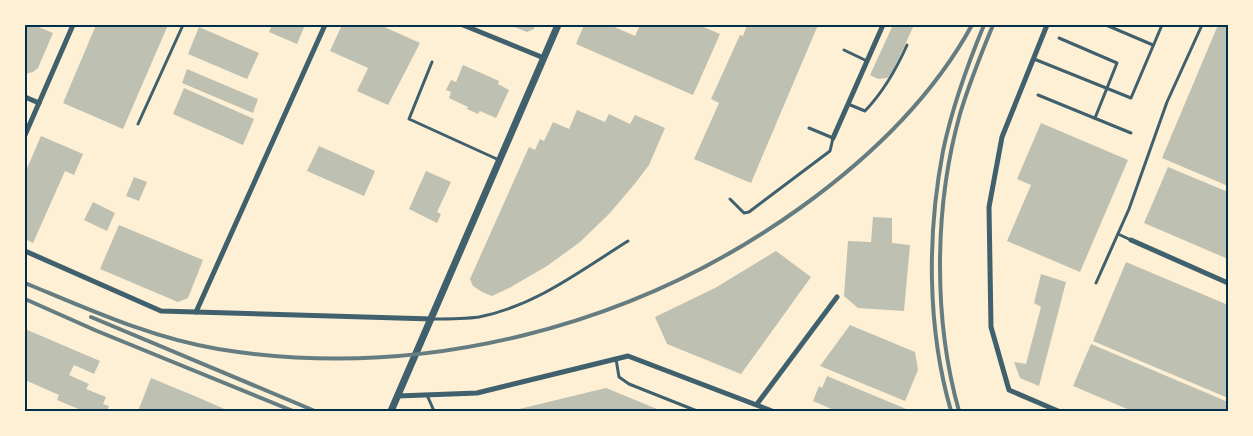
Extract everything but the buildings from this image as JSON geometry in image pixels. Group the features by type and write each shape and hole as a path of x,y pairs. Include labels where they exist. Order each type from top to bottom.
{"street":[{"path":"25,135 73,25"},
{"path":"196,312 325,25"},
{"path":"463,25 544,58"},
{"path":"391,411 558,25"},
{"path":"833,138 883,25"},
{"path":"1047,25 1002,137 989,207 992,327 1009,390 1058,411"},
{"path":"25,96 39,102"},
{"path":"1131,240 1228,283"},
{"path":"25,251 161,311 432,318"},
{"path":"756,404 837,297"},
{"path":"398,396 477,394 628,356 772,411"}],"lane":[{"path":"138,124 183,25"},
{"path":"1106,25 1153,46"},
{"path":"1033,59 1131,98 1162,25"},
{"path":"1096,283 1129,208 1167,102 1202,25"},
{"path":"1059,38 1117,63 1095,118"},
{"path":"848,104 866,111 880,96 895,73 907,46"},
{"path":"844,50 867,61"},
{"path":"432,62 408,119 500,160"},
{"path":"1038,95 1131,133"},
{"path":"730,199 744,213 749,212 830,151 833,138 809,128"},
{"path":"1118,234 1131,240"},
{"path":"432,318 478,317 525,304 542,296 628,240"},
{"path":"616,359 619,377 629,384 697,411"},
{"path":"427,395 434,411"}],"railway":[{"path":"25,283 120,322 168,338 218,349 294,357 371,358 448,350 523,336 596,314 668,285 736,250 800,208 850,169 896,126 938,78 972,25"},
{"path":"951,411 937,347 934,314 932,281 934,215 943,151 955,103 984,25"},
{"path":"959,411 951,376 941,301 941,224 951,149 960,114 975,69 993,25"},
{"path":"25,299 97,331 293,411"},
{"path":"91,317 315,411"}]}
